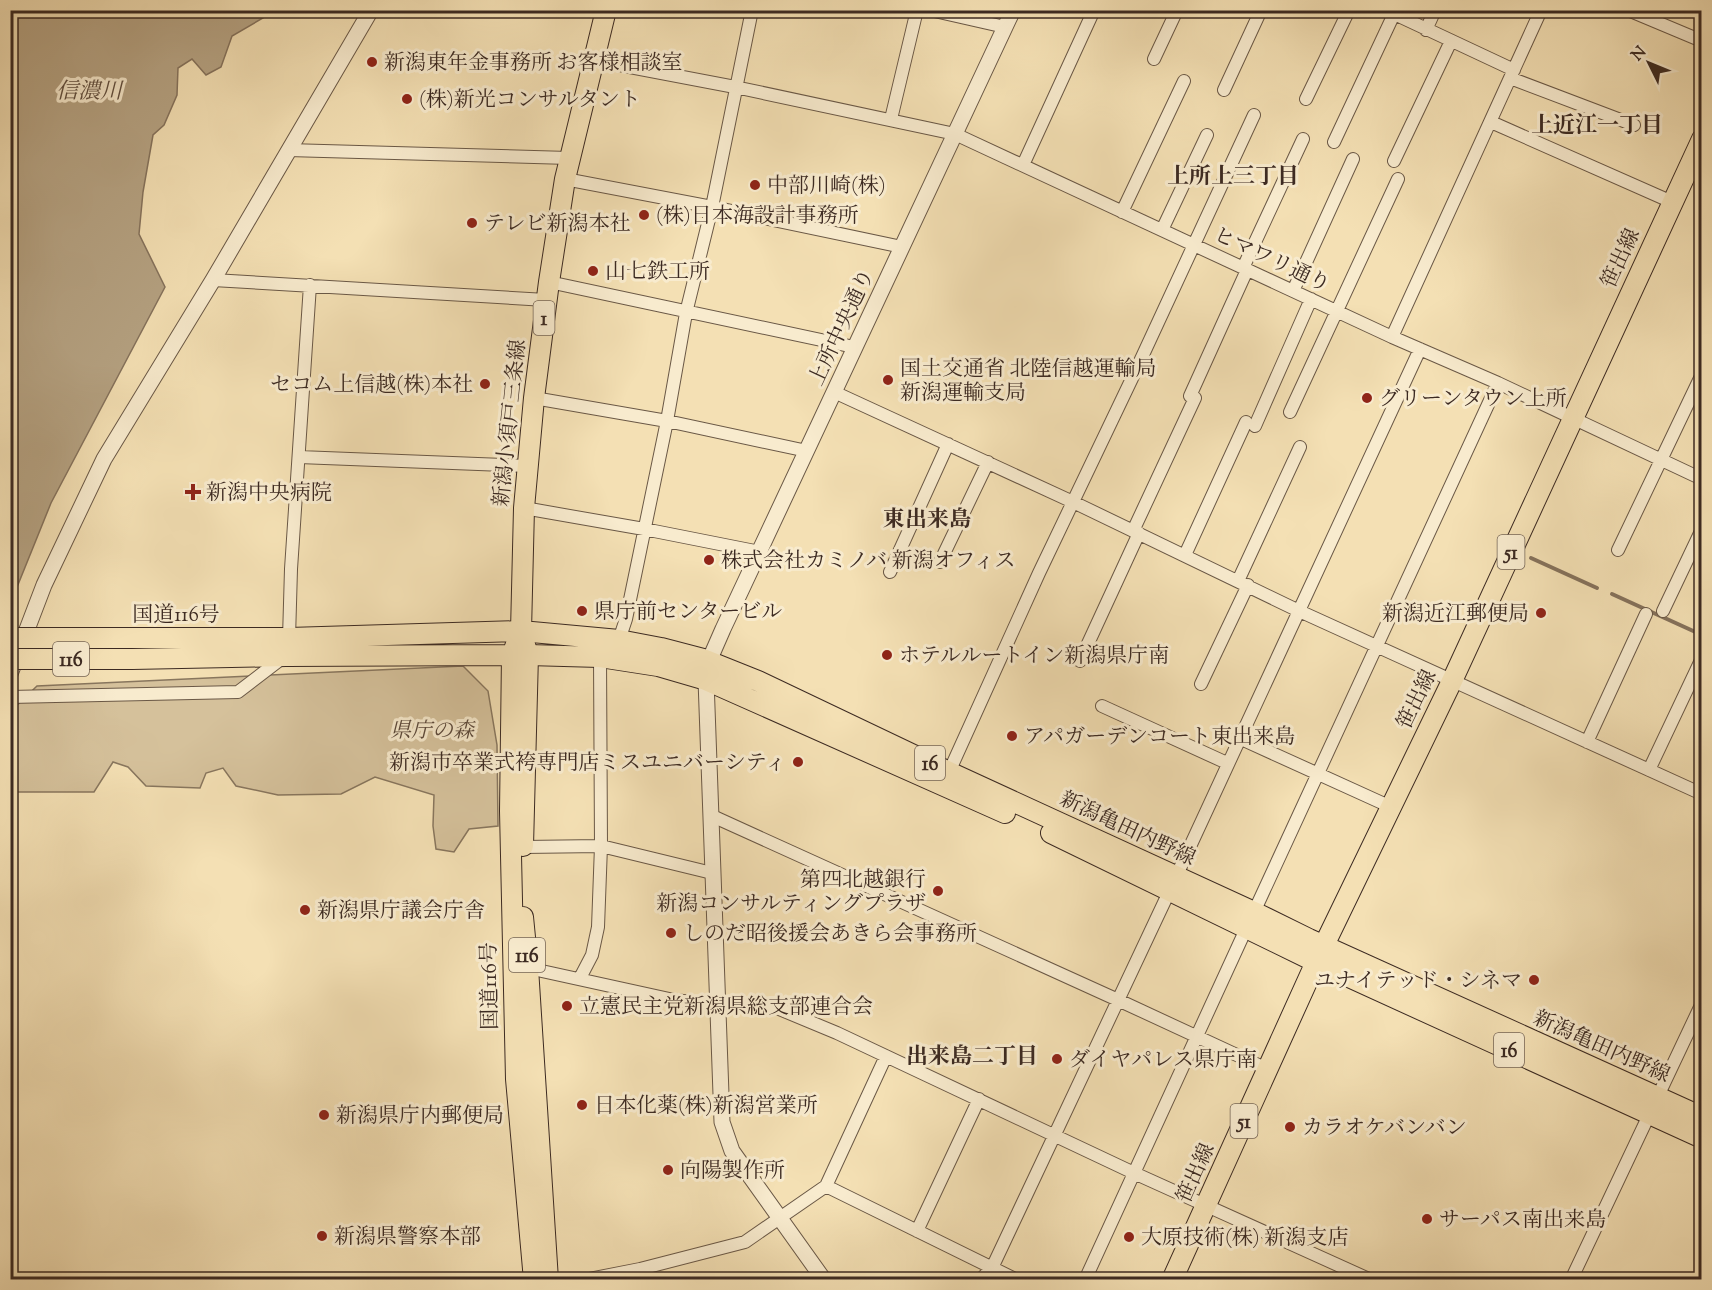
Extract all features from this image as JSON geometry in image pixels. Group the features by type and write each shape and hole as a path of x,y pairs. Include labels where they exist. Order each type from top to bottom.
{"main road":[{"name":"新潟小須戸三条線","path":"521,631 524,508 534,398 548,291 569,158 606,10"},
{"name":"笹出線","path":"1172,1280 1320,954 1452,681 1672,202 1698,159 1701,139"},
{"name":"国道116号","path":"10,659 132,659 521,631 510,811 516,1079 534,1280"},
{"name":"新潟亀田内野線","path":"521,631 619,640 661,648 1047,831 1172,884 1654,1106 1701,1138"},
{"name":"国道116号","path":"10,638 131,638 287,647 520,655"},
{"name":"国道116号","path":"520,655 523,919 548,1280"},
{"name":"新潟亀田内野線","path":"520,655 600,657 658,666 708,670 758,681 949,772 1172,884"},
{"name":"新潟亀田内野線","path":"1654,1106 1701,1118"}],"street":[{"path":"10,674 44,585 104,459 213,280 371,10"},
{"path":"619,640 626,619 667,421 686,313 712,207 752,10"},
{"path":"891,119 917,10"},
{"path":"930,10 1005,27"},
{"name":"上所中央通り","path":"708,670 854,347 1013,10"},
{"path":"1023,165 1094,10"},
{"path":"1154,59 1177,10"},
{"path":"1224,90 1261,10"},
{"path":"1306,99 1349,10"},
{"path":"1426,30 1435,10"},
{"path":"1392,337 1541,10"},
{"path":"1628,10 1701,42"},
{"path":"1334,142 1390,12 1452,41 1512,74 1634,125"},
{"path":"1394,160 1452,41"},
{"name":"ヒマワリ通り","path":"593,60 735,87 955,134 1392,337 1498,382 1701,479"},
{"path":"1122,212 1184,81"},
{"path":"949,772 1254,114"},
{"path":"1491,122 1672,202"},
{"path":"1162,230 1207,135"},
{"path":"1080,661 1245,269 1303,139"},
{"path":"288,150 569,158"},
{"path":"1293,291 1353,159"},
{"path":"565,179 712,207 902,248"},
{"path":"1290,412 1398,179"},
{"path":"213,280 310,285 548,291 686,313 854,347"},
{"path":"10,697 238,692 287,647 310,285"},
{"path":"1185,555 1311,299"},
{"path":"980,1280 992,1268 1055,1135 1420,349"},
{"path":"1618,550 1701,374"},
{"path":"1085,1280 1498,382"},
{"path":"834,392 988,462 1298,610 1701,794"},
{"path":"534,398 667,421 807,451"},
{"path":"890,572 948,444"},
{"path":"1201,684 1300,447"},
{"path":"299,456 528,466"},
{"path":"940,562 988,462"},
{"path":"524,508 760,552"},
{"path":"1663,611 1701,529"},
{"path":"1587,742 1646,614"},
{"path":"580,978 592,955 598,927 601,846 600,657"},
{"path":"1649,770 1701,658"},
{"path":"708,670 711,873 722,1122 732,1151 824,1280"},
{"path":"1102,706 1227,763"},
{"path":"1239,738 1391,807"},
{"path":"710,814 1267,1069"},
{"path":"523,847 601,846 711,873"},
{"path":"528,968 674,1000 718,1005 772,1006 837,1033 1134,1173 1371,1280"},
{"path":"1571,1280 1701,1002"},
{"path":"584,1280 640,1269 745,1242 825,1186 886,1056"},
{"path":"917,1231 979,1099"},
{"path":"825,1186 1017,1280"}],"green space":[{"name":"県庁の森","path":"463,666 488,691 497,745 498,826 469,829 454,852 436,849 433,826 434,795 375,777 341,794 278,795 236,786 223,768 206,773 200,788 146,786 128,767 113,762 94,792 11,792 11,711 37,686"}],"water":[{"name":"信濃川","path":"11,10 275,11 232,36 221,67 206,75 192,59 178,68 177,95 164,125 153,135 143,192 139,234 165,287 51,503 11,602"}],"waterway":[{"path":"1531,558 1597,588"},
{"path":"1612,594 1702,635"}],"place":[{"name":"新潟東年金事務所 お客様相談室","path":"372,62"},
{"name":"(株)新光コンサルタント","path":"407,99"},
{"name":"中部川崎(株)","path":"755,185"},
{"name":"(株)日本海設計事務所","path":"644,215"},
{"name":"テレビ新潟本社","path":"472,223"},
{"name":"山七鉄工所","path":"593,271"},
{"name":"国土交通省 北陸信越運輸局 新潟運輸支局","path":"888,380"},
{"name":"セコム上信越(株)本社","path":"485,384"},
{"name":"グリーンタウン上所","path":"1367,398"},
{"name":"新潟中央病院","path":"193,492"},
{"name":"株式会社カミノバ 新潟オフィス","path":"709,560"},
{"name":"県庁前センタービル","path":"582,611"},
{"name":"新潟近江郵便局","path":"1541,613"},
{"name":"ホテルルートイン新潟県庁南","path":"887,655"},
{"name":"アパガーデンコート東出来島","path":"1012,736"},
{"name":"新潟市卒業式袴専門店ミスユニバーシティ","path":"798,762"},
{"name":"第四北越銀行 新潟コンサルティングプラザ","path":"938,891"},
{"name":"新潟県庁議会庁舎","path":"305,910"},
{"name":"しのだ昭後援会あきら会事務所","path":"671,933"},
{"name":"ユナイテッド・シネマ","path":"1534,980"},
{"name":"立憲民主党新潟県総支部連合会","path":"567,1006"},
{"name":"ダイヤパレス県庁南","path":"1057,1059"},
{"name":"日本化薬(株)新潟営業所","path":"582,1105"},
{"name":"新潟県庁内郵便局","path":"324,1115"},
{"name":"カラオケバンバン","path":"1290,1127"},
{"name":"向陽製作所","path":"668,1170"},
{"name":"サーパス南出来島","path":"1427,1219"},
{"name":"新潟県警察本部","path":"322,1236"},
{"name":"大原技術(株) 新潟支店","path":"1129,1237"}],"district":[{"name":"上近江一丁目","path":"1597,124"},
{"name":"上所上三丁目","path":"1233,175"},
{"name":"東出来島","path":"927,518"},
{"name":"出来島二丁目","path":"972,1055"}]}
